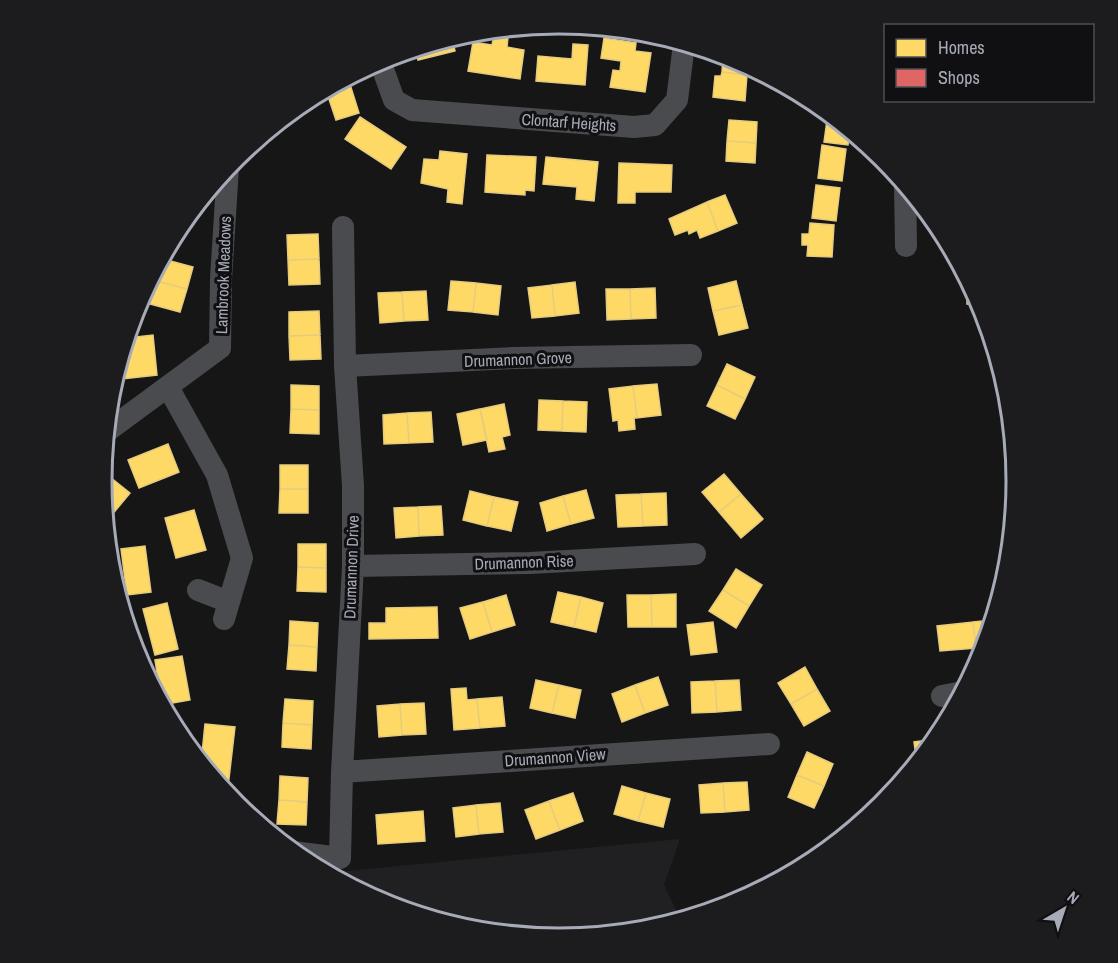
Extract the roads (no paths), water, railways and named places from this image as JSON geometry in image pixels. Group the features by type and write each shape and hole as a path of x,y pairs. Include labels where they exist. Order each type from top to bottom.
{"street":[{"name":"Clontarf Heights","path":"384,71 394,100 412,110 634,127 655,125 677,100 683,52"},
{"name":"Lambrook Meadows","path":"168,387 220,348 220,279 227,183"},
{"path":"905,199 906,246"},
{"name":"Drumannon Drive","path":"314,855 340,858 342,772 353,566 353,486 345,366 343,227"},
{"name":"Drumannon Grove","path":"345,366 513,358 691,355"},
{"path":"116,425 168,387 217,475 242,558 227,610 198,590"},
{"name":"Drumannon Rise","path":"353,566 530,563 695,554"},
{"name":"Drumannon View","path":"342,772 768,744"}]}
